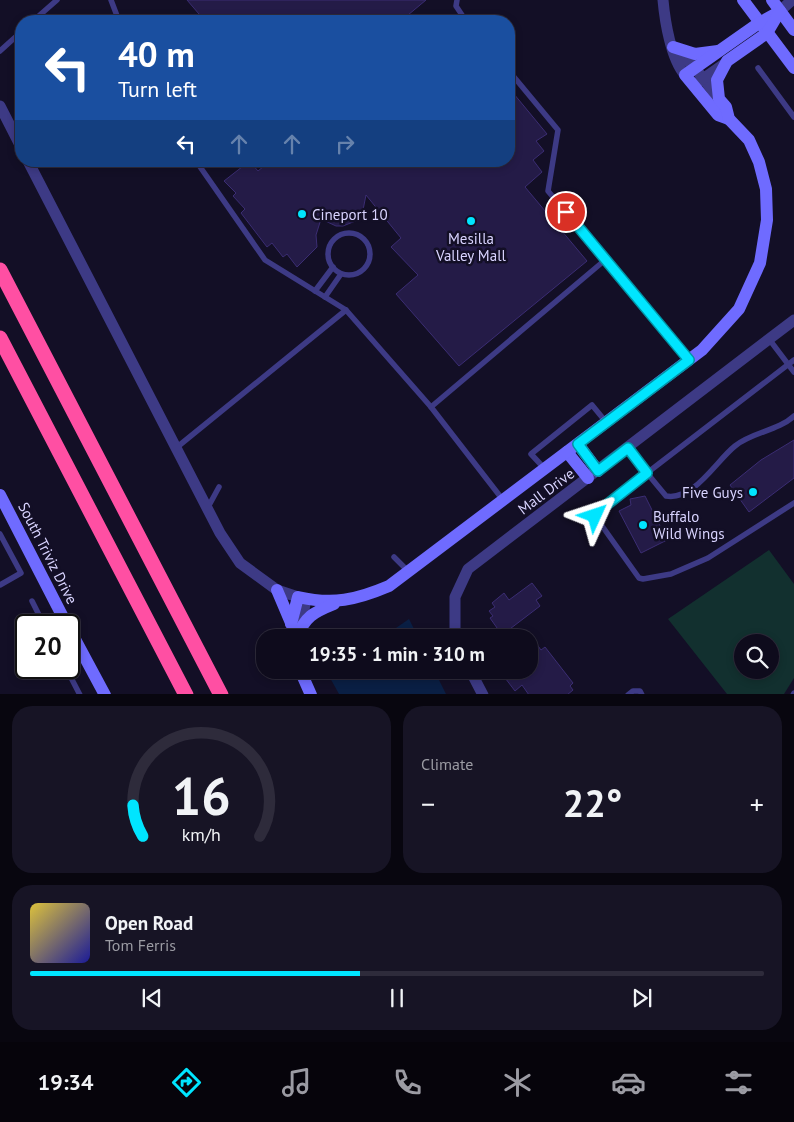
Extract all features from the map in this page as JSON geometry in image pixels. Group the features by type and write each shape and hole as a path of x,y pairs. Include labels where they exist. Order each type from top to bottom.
{"highway":[{"path":"0,270 221,694"},
{"path":"0,338 186,694"}],"street":[{"path":"298,629 317,610 389,586 702,350 739,310 760,263 767,220 766,189 759,162 749,140 729,119 718,115 673,47 667,32 663,0"},
{"path":"743,0 794,68"},
{"path":"772,0 794,30"},
{"path":"694,77 763,28 792,0"},
{"path":"673,47 695,54 724,56"},
{"path":"719,99 718,80 724,56"},
{"path":"694,77 719,99 726,108 729,119"},
{"path":"0,106 15,135"},
{"path":"31,167 220,534 240,563 277,590 302,598 340,601"},
{"name":"Mall Drive","path":"455,629 455,597 468,569 794,320"},
{"path":"572,448 593,475"},
{"name":"South Triviz Drive","path":"0,495 59,614"},
{"path":"277,590 295,629"},
{"path":"296,629 302,598"},
{"name":"South Triviz Drive","path":"80,652 105,694"},
{"path":"304,679 311,694"},
{"path":"475,679 483,694"}],"lane":[{"path":"40,15 57,0"},
{"path":"110,0 116,15"},
{"path":"457,0 456,6 462,15"},
{"path":"0,51 15,37"},
{"path":"758,68 794,116"},
{"path":"515,78 558,130 548,190 689,360"},
{"path":"200,167 265,260 346,310 431,407 503,500"},
{"path":"349,234 362,238 369,249 369,262 360,272 348,275 341,274 333,267 329,258 331,244 336,238 349,234"},
{"path":"431,407 605,260"},
{"path":"316,291 333,267"},
{"path":"325,297 341,274"},
{"path":"176,448 346,310"},
{"path":"769,339 794,372"},
{"path":"794,360 647,473 595,514 595,516 636,576 643,579 671,574 708,558 794,503"},
{"path":"545,469 531,454 592,406 606,422"},
{"path":"628,448 666,496 676,495 692,489 737,444 784,423 794,416"},
{"path":"207,509 219,487"},
{"path":"0,534 21,573 0,585"},
{"path":"394,556 408,571"},
{"path":"32,601 38,614"},
{"path":"72,679 80,694"},
{"path":"628,694 637,690 642,694"}],"green space":[{"path":"769,550 794,584 794,678 784,694 727,694 668,619"}],"water":[{"path":"409,619 414,629 395,629"},
{"path":"331,679 438,679 446,694 339,694"}],"building":[{"path":"187,0 426,0 408,15 198,15 199,14"},
{"name":"Mesilla Valley Mall","path":"515,95 547,134 536,141 544,151 533,160 542,172 525,187 587,261 459,366 396,294 418,275 391,247 401,238 366,195 362,215 358,220 343,226 336,226 321,219 316,235 317,247 297,267 287,254 283,257 272,243 267,247 241,213 245,209 233,196 236,193 224,181 242,167 255,167 258,171 263,167 515,167"},
{"path":"794,440 794,478 749,512 730,485 761,460"},
{"name":"Buffalo Wild Wings","path":"645,496 667,540 641,553 619,511 631,505 630,499"},
{"path":"532,583 542,596 536,600 540,606 510,629 498,629 490,618 493,616 489,611 495,607 492,603 504,593 509,600"},
{"path":"538,646 541,650 545,647 573,683 570,686 573,690 568,694 528,694 522,685 515,691 506,679 538,679"}],"place":[{"name":"Cineport 10","path":"302,214"},
{"name":"Mesilla Valley Mall","path":"471,221"},
{"name":"Five Guys","path":"753,492"},
{"name":"Buffalo Wild Wings","path":"643,525"}],"route":[{"path":"566,212 689,360 578,444 598,471 628,448 647,473 595,514 595,516"}]}
